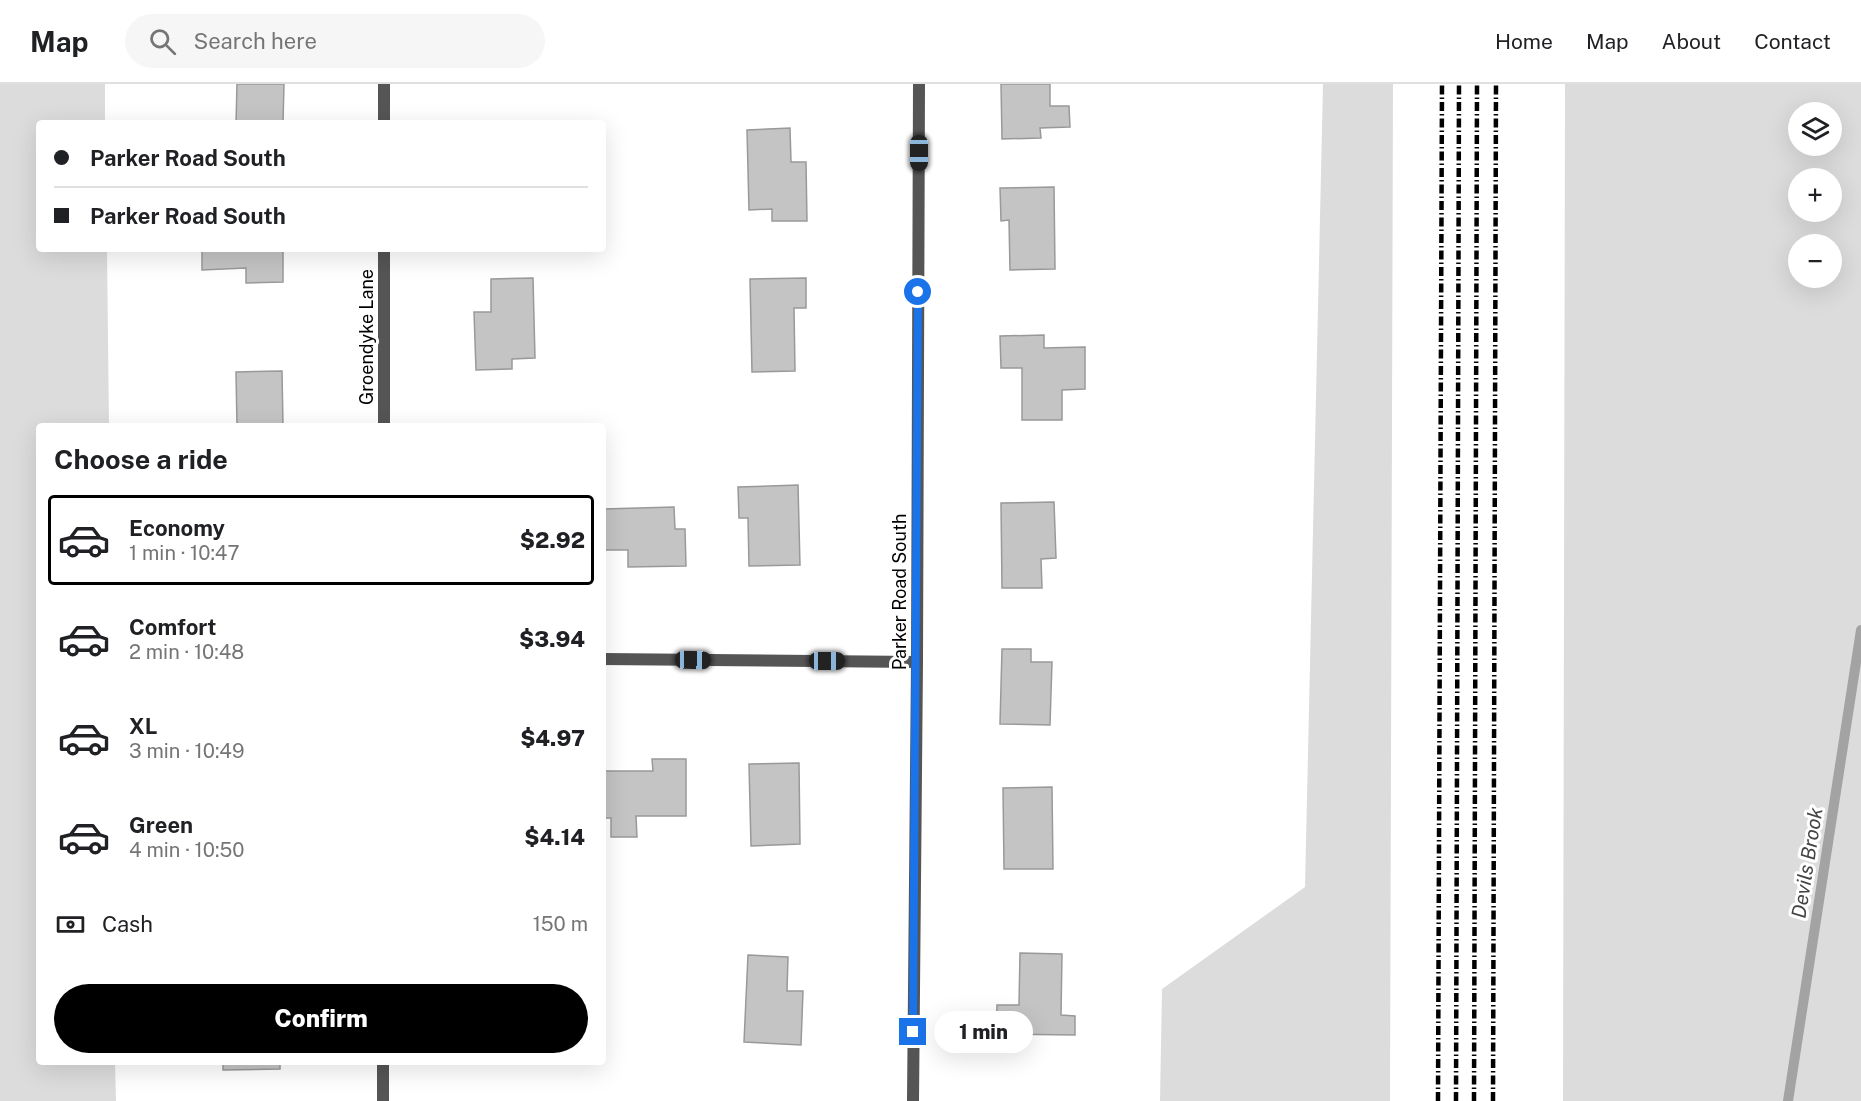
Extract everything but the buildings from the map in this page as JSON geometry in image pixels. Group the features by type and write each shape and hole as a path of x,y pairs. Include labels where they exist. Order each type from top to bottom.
{"street":[{"path":"384,84 384,120"},
{"name":"Parker Road South","path":"913,1101 919,84"},
{"name":"Groendyke Lane","path":"384,252 384,423"},
{"path":"606,659 917,662"},
{"path":"382,1101 383,1065"}],"shaded area":[{"path":"0,84 105,84 105,120 36,120 36,252 107,252 109,423 36,423 36,1065 115,1065 116,1101 0,1101"},
{"path":"1323,84 1393,84 1390,1101 1160,1101 1162,989 1305,887"},
{"path":"1565,84 1861,84 1861,1101 1563,1101"}],"waterway":[{"name":"Devils Brook","path":"1788,1101 1861,630"}],"railway":[{"path":"1438,1101 1442,84"},
{"path":"1456,1101 1459,84"},
{"path":"1474,1101 1477,84"},
{"path":"1493,1101 1496,84"}],"route":[{"path":"913,1032 918,292"}]}
